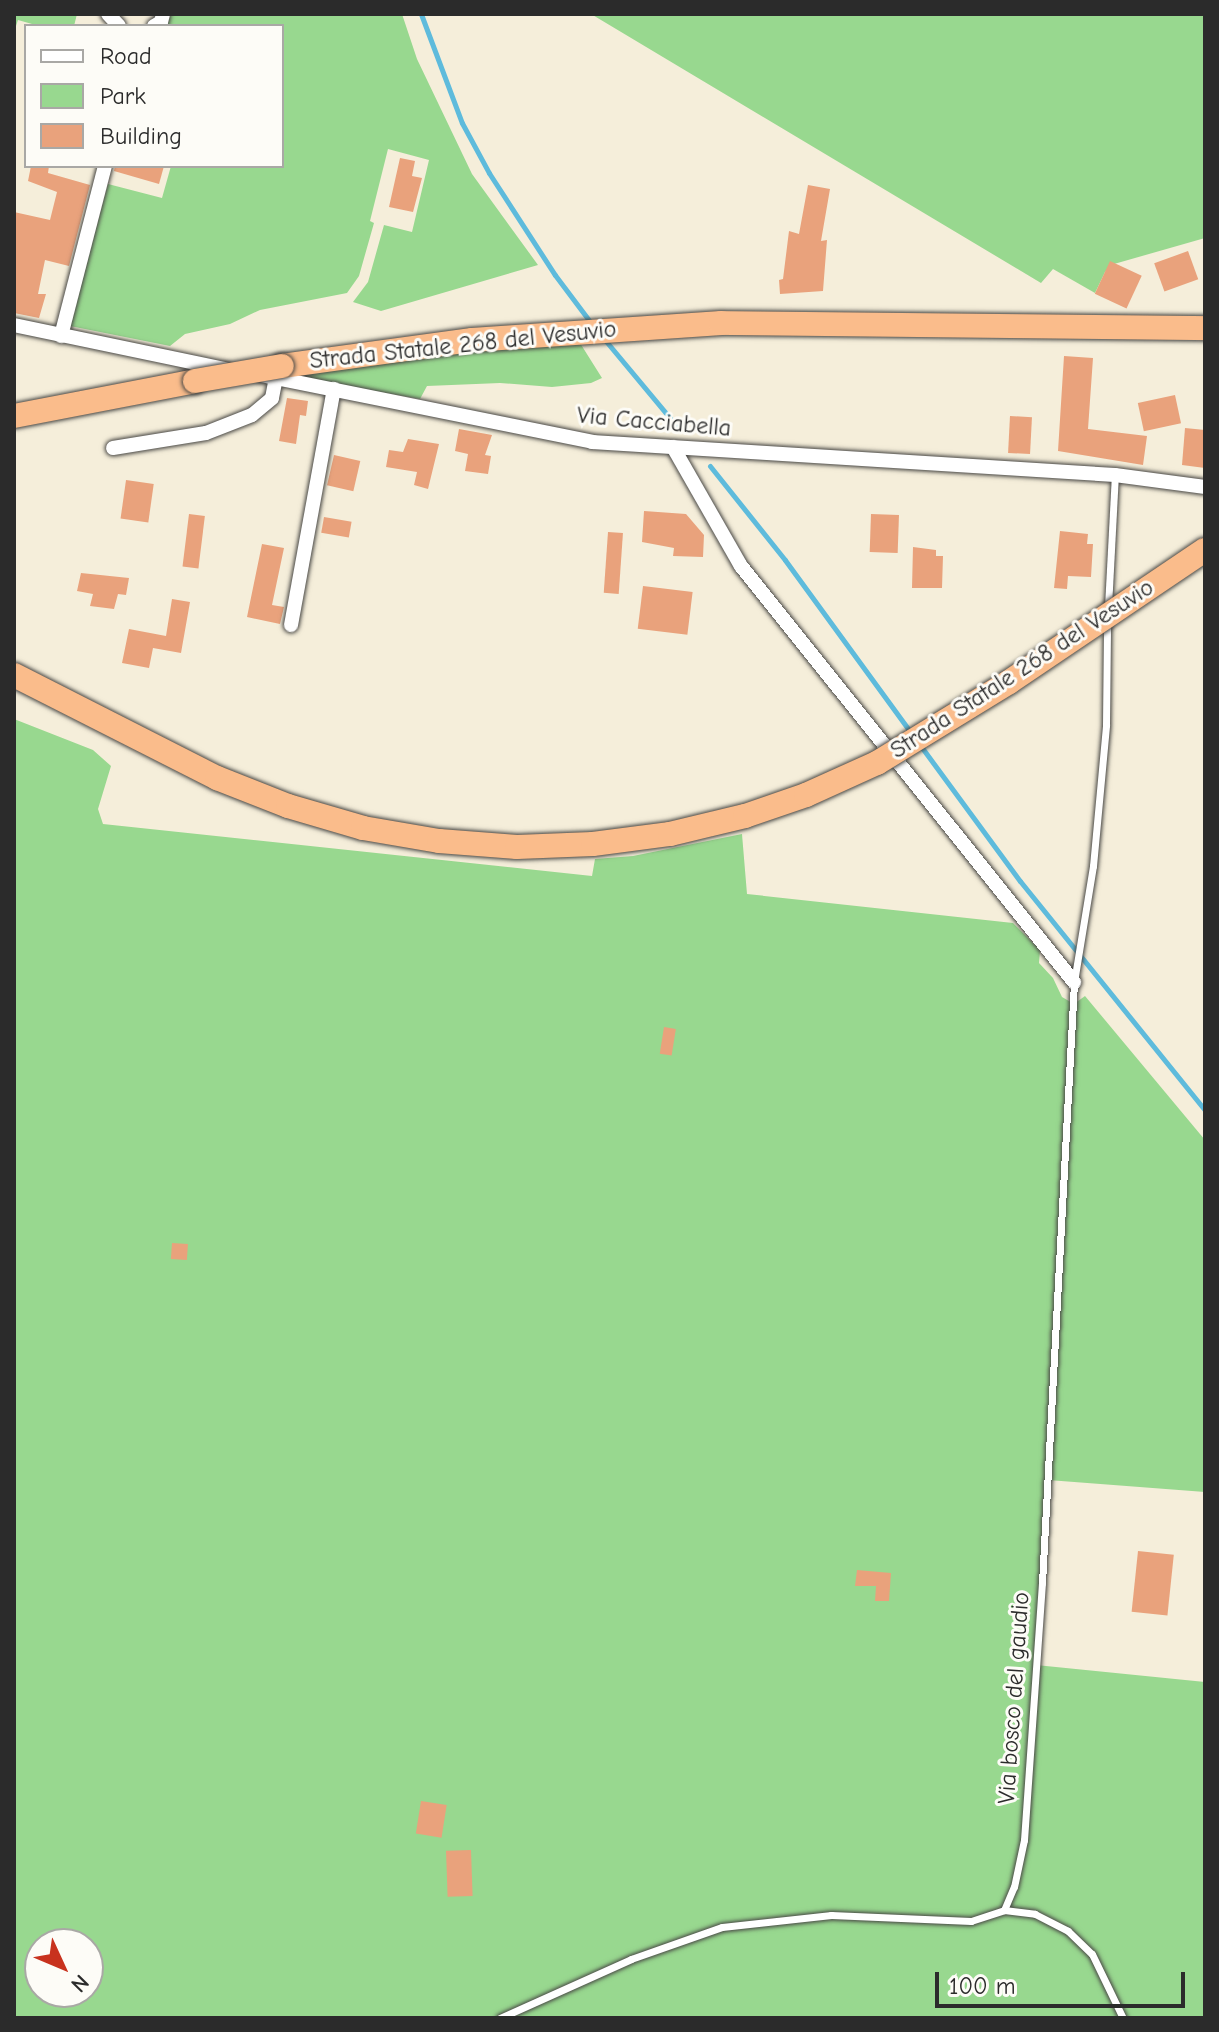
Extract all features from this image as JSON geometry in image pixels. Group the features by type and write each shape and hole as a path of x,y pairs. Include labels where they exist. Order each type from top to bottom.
{"highway":[{"name":"Strada Statale 268 del Vesuvio","path":"14,416 195,381 279,372 411,347 568,331 721,323 1205,328"},
{"name":"Strada Statale 268 del Vesuvio","path":"14,675 217,778 288,806 363,828 439,841 517,847 593,844 670,834 745,816 806,795 877,763 1009,682 1205,550"}],"street":[{"path":"61,336 104,168"},
{"name":"Via Cacciabella","path":"14,325 61,336 279,372 334,389 592,442 1115,475 1205,487"},
{"path":"113,448 206,433 252,415 272,398 279,372"},
{"path":"291,625 334,389"},
{"path":"673,447 741,566 1074,982"}],"lane":[{"name":"Via bosco del gaudio","path":"1004,1910 1014,1887 1024,1840 1042,1583 1074,982 1093,866 1106,725 1104,674 1115,475"},
{"path":"500,2018 631,1959 722,1927 831,1915 971,1921 1004,1910 1035,1914 1068,1931 1092,1954 1123,2018"}],"green space":[{"path":"14,14 77,14 74,24 32,24 18,20 14,32"},
{"path":"171,14 402,14 417,59 472,174 538,265 381,311 353,302 368,282 384,225 412,232 429,160 388,149 370,221 374,223 359,276 347,293 260,310 230,324 185,334 170,346 70,326 108,184 162,198 170,168 284,168 284,24 168,24"},
{"path":"591,14 1205,14 1205,238 1114,264 1105,272 1095,293 1053,269 1041,283"},
{"path":"580,343 602,378 591,383 552,387 500,383 427,386 420,399 289,376 455,353"},
{"path":"14,719 93,750 111,766 98,809 103,824 592,876 595,859 633,856 742,834 747,894 1013,923 1040,950 1039,963 1053,978 1062,997 1074,1004 1085,996 1205,1140 1205,1492 1048,1480 1036,1665 1205,1682 1205,2018 14,2018"}],"building":[{"path":"400,158 415,161 412,176 422,178 413,212 389,207"},
{"path":"31,168 49,168 48,173 90,185 69,266 45,260 38,294 46,294 39,318 14,313 14,212 50,220 57,192 28,181"},
{"path":"115,168 163,168 159,184 114,171"},
{"path":"808,185 830,189 821,241 827,240 823,291 780,294 779,280 783,279 789,231 799,234"},
{"path":"1188,251 1198,279 1164,292 1154,263"},
{"path":"1110,261 1142,276 1127,308 1095,294"},
{"path":"1064,356 1093,358 1088,429 1147,436 1143,465 1058,451"},
{"path":"1175,395 1181,423 1144,431 1138,403"},
{"path":"287,398 308,401 306,416 300,415 296,444 279,441"},
{"path":"1010,416 1032,417 1030,454 1008,453"},
{"path":"1185,428 1205,430 1205,468 1182,465"},
{"path":"459,429 492,435 485,455 491,456 488,474 465,471 468,454 455,451"},
{"path":"408,439 439,444 428,489 414,485 417,472 386,467 389,450 403,452"},
{"path":"334,455 360,461 353,491 327,485"},
{"path":"126,480 154,484 148,523 121,519"},
{"path":"644,511 686,514 704,535 703,557 673,556 674,548 642,542"},
{"path":"189,514 205,516 198,569 183,567"},
{"path":"871,514 899,515 898,553 870,552"},
{"path":"324,517 352,522 349,538 321,533"},
{"path":"1060,531 1088,534 1087,544 1093,544 1091,577 1068,576 1067,589 1054,588"},
{"path":"608,532 623,533 619,594 604,593"},
{"path":"262,544 284,548 272,605 284,607 280,624 247,617"},
{"path":"913,547 936,550 936,556 943,556 942,588 912,588"},
{"path":"81,573 129,578 126,595 118,594 114,609 90,606 93,594 77,591"},
{"path":"643,586 693,592 687,635 638,629"},
{"path":"172,599 190,602 181,653 153,648 149,668 122,663 129,629 166,636"},
{"path":"664,1027 676,1029 672,1056 660,1054"},
{"path":"172,1243 188,1244 187,1260 171,1259"},
{"path":"1138,1551 1174,1555 1167,1615 1132,1612"},
{"path":"857,1570 891,1573 889,1601 875,1601 876,1586 855,1586"},
{"path":"421,1801 447,1805 442,1838 416,1834"},
{"path":"471,1850 473,1896 448,1897 446,1851"}],"waterway":[{"path":"421,14 462,123 489,173 555,275 591,323"},
{"path":"605,340 680,430"},
{"path":"710,466 785,560 912,734"},
{"path":"920,745 1020,881 1205,1110"}]}
